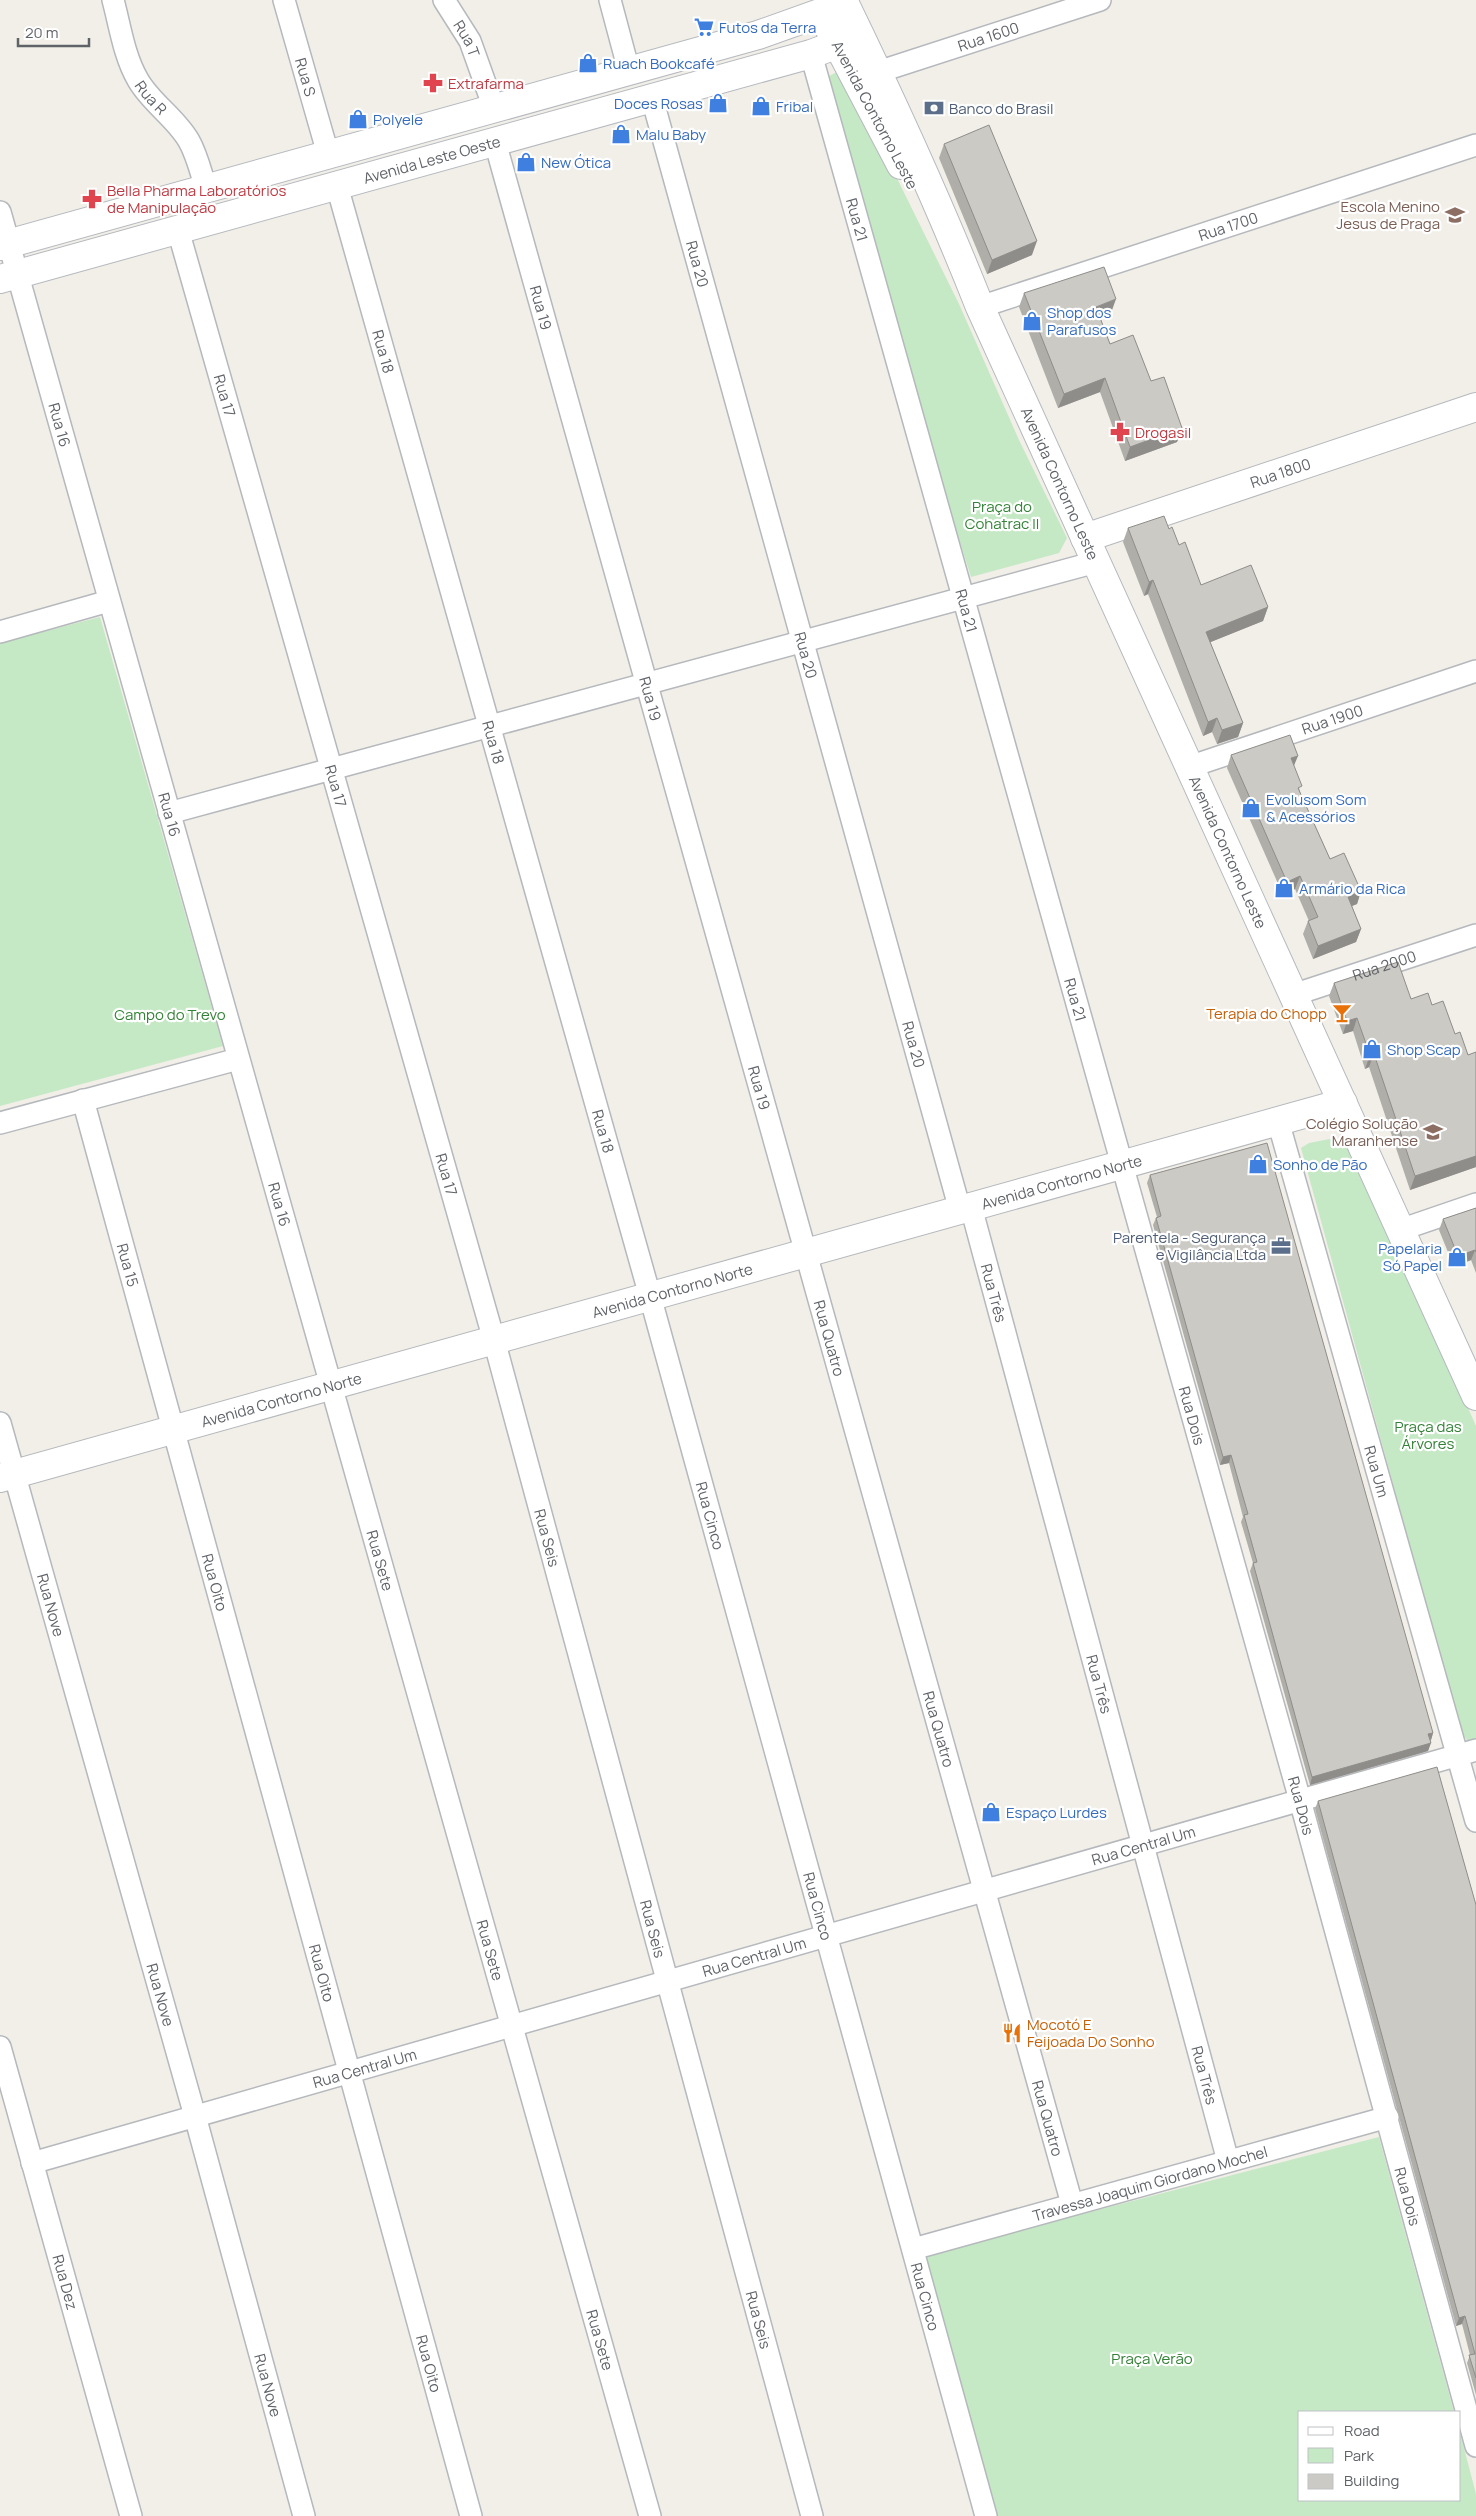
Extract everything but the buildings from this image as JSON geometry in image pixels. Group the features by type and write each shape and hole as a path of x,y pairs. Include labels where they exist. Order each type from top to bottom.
{"main road":[{"path":"758,35 784,18 791,0"},
{"path":"4,244 758,35 831,4"},
{"name":"Avenida Contorno Leste","path":"831,4 947,251 980,307"},
{"name":"Avenida Contorno Leste","path":"849,40 878,72 956,246 980,307 1476,1396"},
{"name":"Avenida Leste Oeste","path":"9,277 811,54 849,40"},
{"name":"Rua 1800","path":"1090,550 1476,407"},
{"name":"Avenida Contorno Norte","path":"7,1476 1342,1104"}],"street":[{"name":"Rua R","path":"113,0 129,62 154,102 189,142 206,188"},
{"name":"Rua S","path":"284,0 328,154"},
{"name":"Rua T","path":"444,0 470,41 494,108"},
{"path":"610,0 629,71"},
{"name":"Rua 1600","path":"878,72 1100,0"},
{"name":"Rua 21","path":"811,54 964,598 1120,1165"},
{"name":"Rua 20","path":"652,98 803,641 965,1208"},
{"name":"Rua 19","path":"495,142 805,1253"},
{"name":"Rua 1700","path":"980,307 1476,146"},
{"name":"Rua 18","path":"338,186 650,1296"},
{"name":"Rua 16","path":"0,212 9,277 109,601 329,1386"},
{"name":"Rua 17","path":"178,230 494,1340"},
{"path":"168,813 964,598 1090,550"},
{"path":"0,632 109,601"},
{"name":"Rua 1900","path":"1189,767 1476,671"},
{"name":"Rua 2000","path":"1293,995 1476,935"},
{"path":"0,1123 238,1060"},
{"name":"Rua 15","path":"83,1100 172,1430"},
{"name":"Rua Um","path":"1278,1121 1467,1753 1476,1820"},
{"name":"Rua Dois","path":"1120,1165 1300,1800 1388,2117 1476,2446"},
{"path":"1400,1230 1476,1204"},
{"name":"Rua Três","path":"965,1208 1144,1845 1228,2161"},
{"name":"Rua Quatro","path":"805,1253 1072,2204"},
{"name":"Rua Cinco","path":"650,1296 986,2516"},
{"name":"Rua Seis","path":"494,1340 812,2516"},
{"name":"Rua Sete","path":"329,1386 650,2516"},
{"name":"Rua Nove","path":"0,1423 7,1476 195,2116 304,2516"},
{"name":"Rua Oito","path":"172,1430 471,2516"},
{"name":"Rua Central Um","path":"32,2162 1467,1753"},
{"name":"Rua Dez","path":"0,2047 131,2516"},
{"name":"Travessa Joaquim Giordano Mochel","path":"912,2249 1388,2117"}],"green space":[{"name":"Praça do Cohatrac II","path":"843,69 959,304 1019,440 1067,538 1059,553 971,577 894,335 827,77"},
{"name":"Campo do Trevo","path":"100,617 223,1046 0,1106 0,643"},
{"name":"Praça das Árvores","path":"1335,1138 1352,1146 1476,1426 1476,1745 1472,1747 1461,1732 1301,1148 1309,1143"},
{"name":"Praça Verão","path":"1379,2137 1454,2411 1298,2411 1298,2501 1461,2501 1461,2437 1476,2494 1476,2516 994,2516 921,2256"}],"place":[{"name":"Futos da Terra","path":"704,27"},
{"name":"Ruach Bookcafé","path":"588,63"},
{"name":"Extrafarma","path":"433,83"},
{"name":"Doces Rosas","path":"718,103"},
{"name":"Fribal","path":"761,106"},
{"name":"Banco do Brasil","path":"934,108"},
{"name":"Polyele","path":"358,119"},
{"name":"Malu Baby","path":"621,134"},
{"name":"New Ótica","path":"526,162"},
{"name":"Bella Pharma Laboratórios de Manipulação","path":"92,199"},
{"name":"Escola Menino Jesus de Praga","path":"1455,215"},
{"name":"Shop dos Parafusos","path":"1032,321"},
{"name":"Drogasil","path":"1120,432"},
{"name":"Evolusom Som & Acessórios","path":"1251,808"},
{"name":"Armário da Rica","path":"1284,888"},
{"name":"Terapia do Chopp","path":"1342,1013"},
{"name":"Shop Scap","path":"1372,1049"},
{"name":"Colégio Solução Maranhense","path":"1433,1132"},
{"name":"Sonho de Pão","path":"1258,1164"},
{"name":"Parentela - Segurança e Vigilância Ltda","path":"1281,1246"},
{"name":"Papelaria Só Papel","path":"1457,1257"},
{"name":"Espaço Lurdes","path":"991,1812"},
{"name":"Mocotó E Feijoada Do Sonho","path":"1012,2033"}]}
